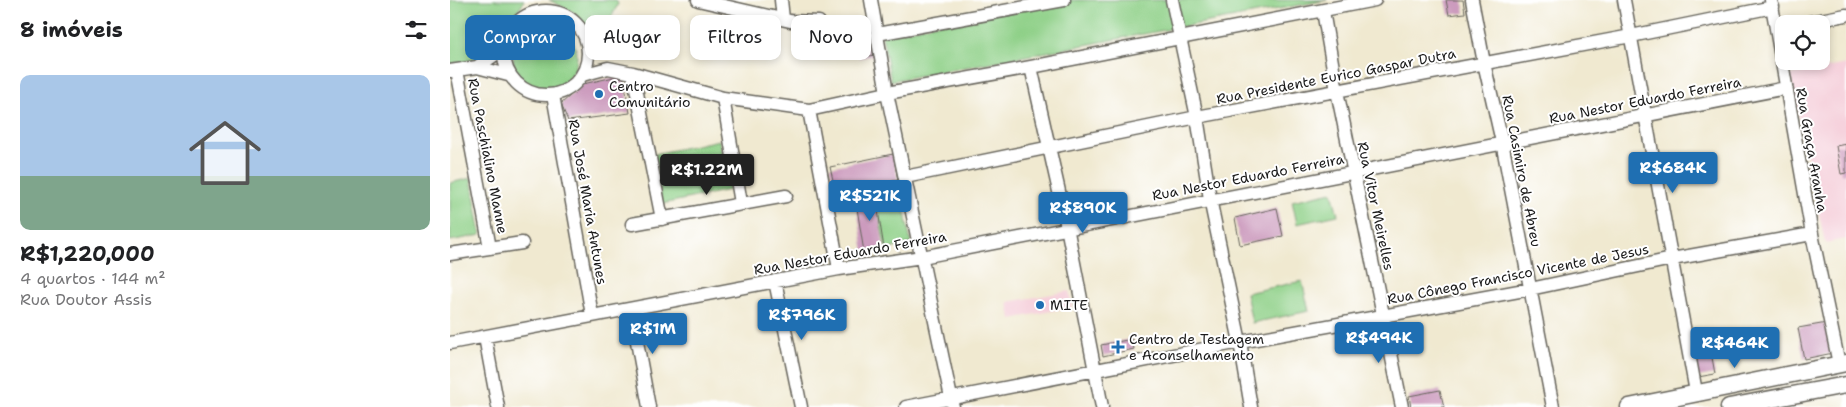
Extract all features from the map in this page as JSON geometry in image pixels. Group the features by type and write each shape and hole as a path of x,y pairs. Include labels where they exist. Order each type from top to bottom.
{"main road":[{"path":"1629,407 1696,392 1843,364"},
{"path":"1730,407 1846,385"}],"street":[{"path":"528,15 533,0"},
{"path":"540,0 550,11"},
{"path":"700,0 791,20"},
{"path":"781,0 783,19"},
{"path":"871,0 887,93 952,403"},
{"path":"876,34 1064,0"},
{"path":"1172,0 1196,117 1210,199 1240,342 1251,407"},
{"path":"582,75 608,68 723,98 809,110 887,93 1375,0"},
{"name":"Rua Casimiro de Abreu","path":"1472,0 1502,142 1553,407"},
{"path":"1624,0 1696,392"},
{"name":"Rua Presidente Eurico Gaspar Dutra","path":"905,176 1196,117 1631,36 1772,3"},
{"name":"Rua Graça Aranha","path":"1772,3 1776,15"},
{"path":"528,15 538,11 562,14 573,20 581,29 585,38"},
{"name":"Rua Vitor Meirelles","path":"1323,11 1337,91 1402,407"},
{"path":"1830,18 1846,15"},
{"path":"453,71 477,66 486,60"},
{"path":"504,60 508,75 517,85 528,92 540,96 553,95 575,85 582,75 587,60"},
{"path":"598,60 608,68"},
{"path":"477,66 508,75"},
{"path":"1031,67 1067,227 1102,407"},
{"name":"Rua Graça Aranha","path":"1784,70 1812,234 1843,364"},
{"name":"Rua Paschialino Manne","path":"453,71 490,248"},
{"path":"633,73 662,219"},
{"name":"Rua Nestor Eduardo Ferreira","path":"450,343 839,269 922,256 1786,88"},
{"name":"Rua José Maria Antunes","path":"553,95 592,315"},
{"path":"723,98 741,203"},
{"path":"809,110 839,269"},
{"path":"632,224 786,196"},
{"name":"Rua Cônego Francisco Vicente de Jesus","path":"906,407 952,403 1240,342 1530,289 1672,259 1812,234"},
{"path":"450,254 522,243"},
{"path":"775,281 802,407"},
{"path":"631,309 649,407"},
{"path":"485,337 498,407"}],"shaded area":[{"path":"1846,64 1846,239 1825,243 1790,75 1815,70 1830,70 1830,67"},
{"name":"MITE","path":"1069,291 1072,307 1011,319 1008,302"}],"green space":[{"path":"450,0 524,0 523,4 513,15 465,15 465,60 474,60 450,64"},
{"path":"549,0 616,0 618,4 612,15 585,15 585,28 575,13"},
{"path":"1044,0 1327,0 891,81 882,36"},
{"path":"575,48 576,63 568,80 551,88 539,88 522,80 514,63 514,60 575,60"},
{"path":"719,140 729,190 662,204 655,154"},
{"path":"471,178 481,235 450,241 450,183"},
{"path":"898,180 911,243 886,250 873,185"},
{"path":"1332,192 1338,215 1297,224 1292,201"},
{"path":"1302,281 1309,311 1252,323 1246,293"}],"building":[{"path":"1446,0 1463,0 1465,13 1449,15"},
{"path":"871,39 875,55 871,56"},
{"name":"Centro Comunitário","path":"623,75 630,113 568,121 561,104 583,84"},
{"path":"1846,144 1846,173 1841,174 1836,146"},
{"path":"893,154 898,180 836,193 830,167"},
{"path":"875,192 884,248 864,252 855,196"},
{"path":"1277,208 1283,236 1240,245 1235,218"},
{"path":"1827,323 1833,353 1804,359 1798,328"},
{"name":"Centro de Testagem e Aconselhamento","path":"1132,339 1134,349 1103,356 1101,345"},
{"path":"1709,341 1715,374 1698,377 1692,344"},
{"path":"1440,390 1444,407 1411,407 1409,396"}],"place":[{"name":"Centro Comunitário","path":"599,94"},
{"name":"MITE","path":"1040,305"},
{"name":"Centro de Testagem e Aconselhamento","path":"1118,347"}]}
